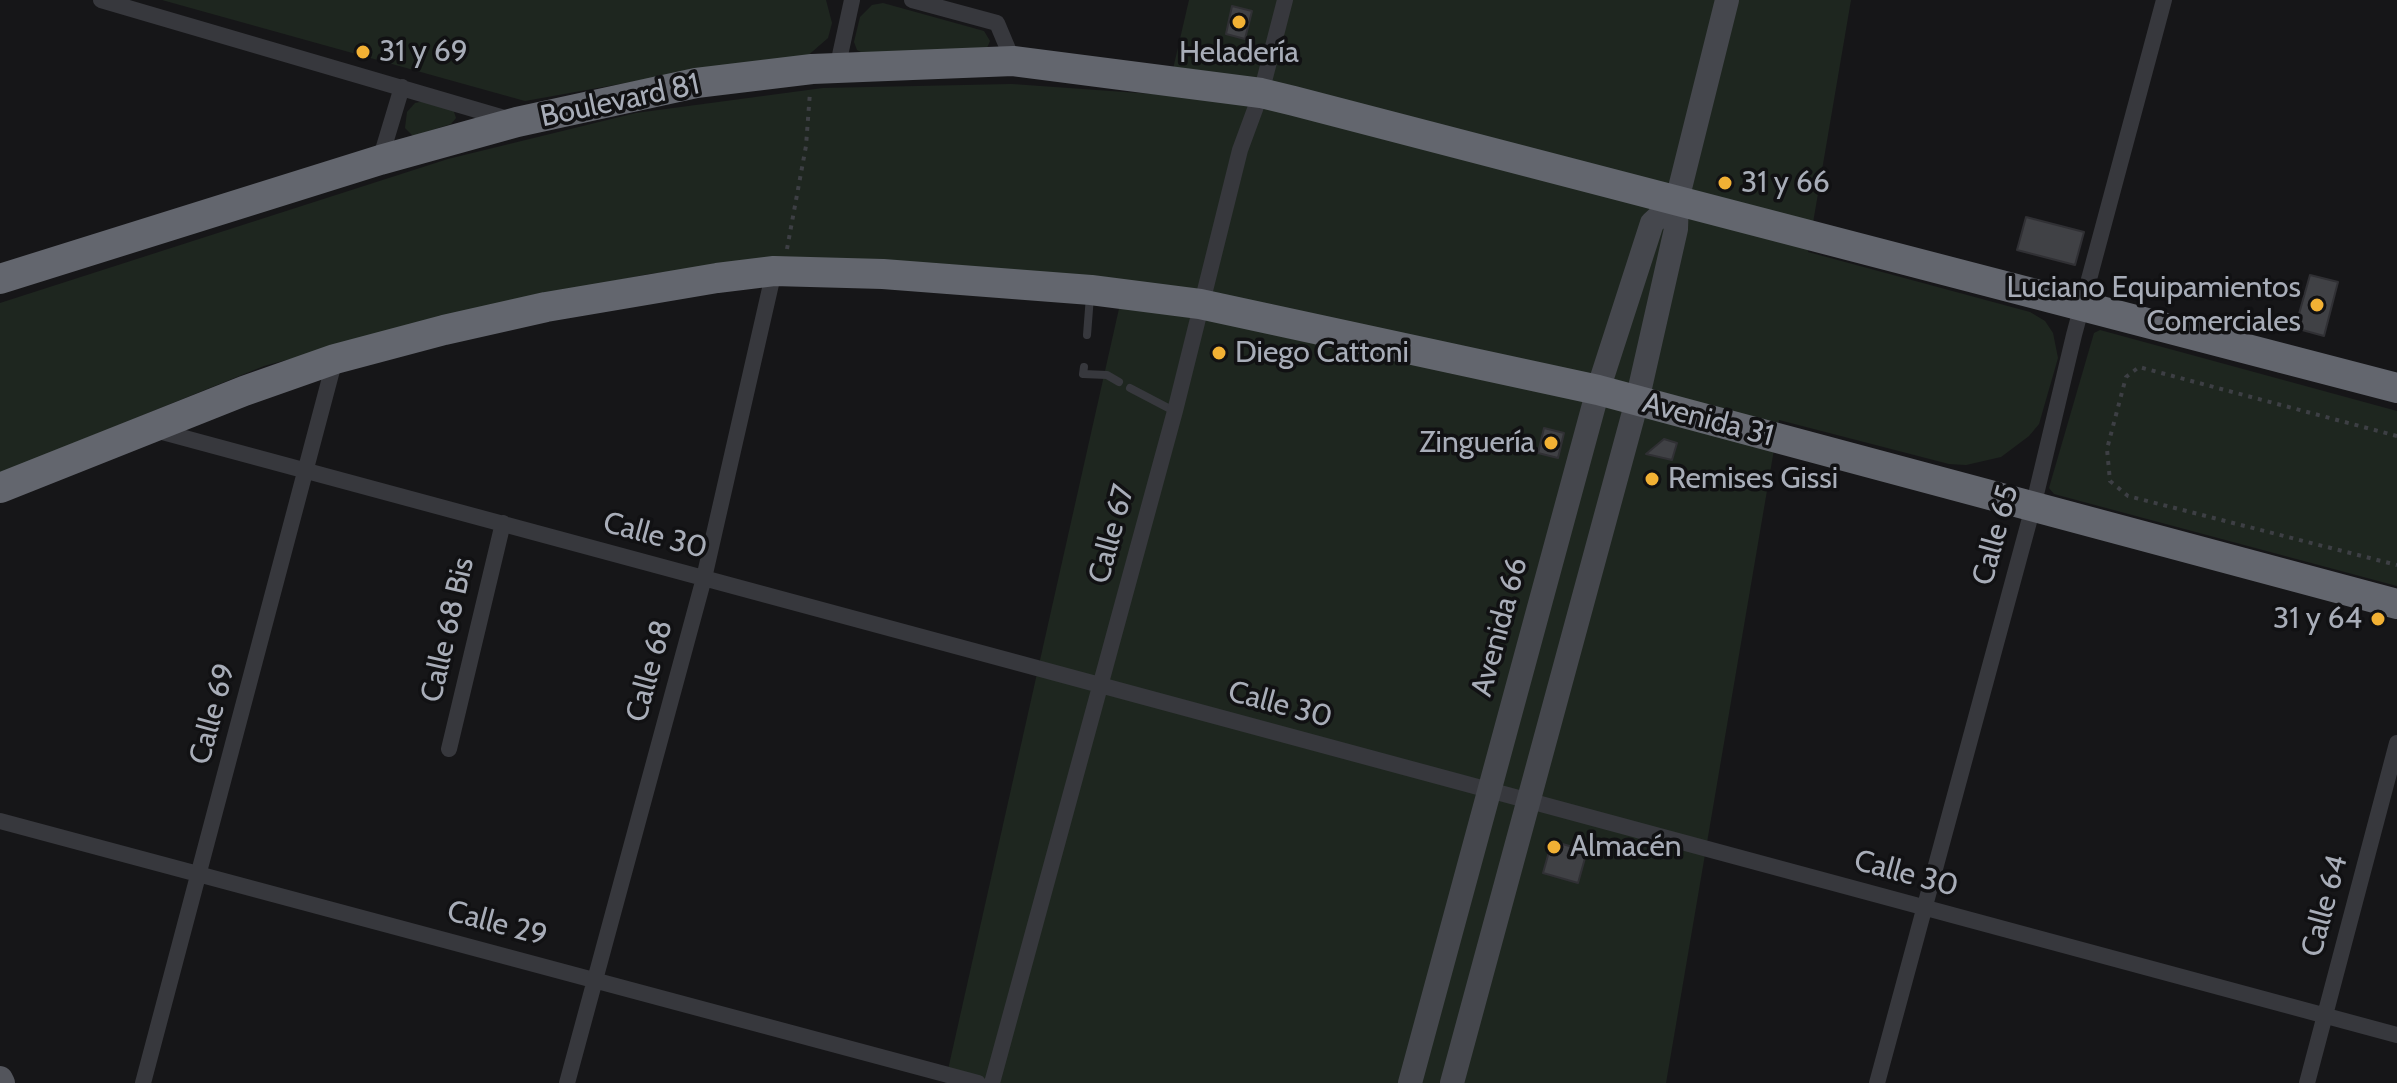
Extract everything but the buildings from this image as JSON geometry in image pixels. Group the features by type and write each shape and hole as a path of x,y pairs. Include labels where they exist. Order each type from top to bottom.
{"highway":[{"name":"Boulevard 81","path":"0,279 380,160 517,122 696,83 825,69 1013,61 1261,93"},
{"path":"1261,93 1677,200 1719,214 2082,303 2397,388"},
{"path":"0,488 149,428 335,359 546,307 778,271 883,274 1091,290 1200,304"},
{"name":"Avenida 31","path":"1200,304 1598,390 2397,604"}],"main road":[{"name":"Avenida 66","path":"1452,1083 1637,401 1676,229 1677,200 1727,0"},
{"name":"Avenida 66","path":"1410,1083 1598,390 1652,223 1677,200"}],"street":[{"path":"101,0 517,122"},
{"path":"825,69 852,0"},
{"path":"912,0 997,23 1013,61"},
{"name":"Calle 67","path":"992,1083 1175,411 1240,150 1261,93 1285,0"},
{"name":"Calle 65","path":"1877,1083 2033,507 2082,303 2164,0"},
{"path":"380,160 402,87"},
{"name":"Calle 68","path":"567,1083 704,578 778,271"},
{"name":"Calle 69","path":"143,1083 308,471 335,359"},
{"name":"Calle 30","path":"149,428 2397,1035"},
{"name":"Calle 68 Bis","path":"449,749 503,523"},
{"name":"Calle 64","path":"2307,1083 2397,743"},
{"name":"Calle 29","path":"0,821 978,1083"}],"lane":[{"path":"1087,335 1091,290"},
{"path":"1084,367 1083,374 1107,375 1119,382"},
{"path":"1130,388 1175,411"}],"path":[{"path":"778,271 825,69"},
{"path":"2397,436 2139,367 2126,377 2107,449 2110,481 2128,496 2397,565"}],"shaded area":[{"path":"162,0 826,0 832,23 828,38 805,58 709,68 525,101"},
{"path":"1189,0 1851,0 1808,252 2030,312 2045,321 2053,333 2058,358 2039,424 2029,436 2001,457 1966,465 1949,464 1779,420 1666,1083 945,1083 1125,282 806,257 649,274 488,306 264,366 0,473 0,303 448,159 636,113 823,88 1012,84 1167,95"},
{"path":"883,3 984,31 990,41 987,48 865,54 857,50 854,42 860,17 872,5"},
{"path":"428,100 452,106 456,118 451,124 413,136 405,128 407,112 415,103"},
{"path":"2100,330 2397,411 2397,586 2054,494 2049,488 2094,333"}],"place":[{"name":"Heladería","path":"1239,22"},
{"name":"31 y 69","path":"363,52"},
{"name":"31 y 66","path":"1725,183"},
{"name":"Luciano Equipamientos Comerciales","path":"2317,305"},
{"name":"Diego Cattoni","path":"1219,353"},
{"name":"Zinguería","path":"1551,443"},
{"name":"Remises Gissi","path":"1652,479"},
{"name":"31 y 64","path":"2378,619"},
{"name":"Almacén","path":"1554,847"}]}
